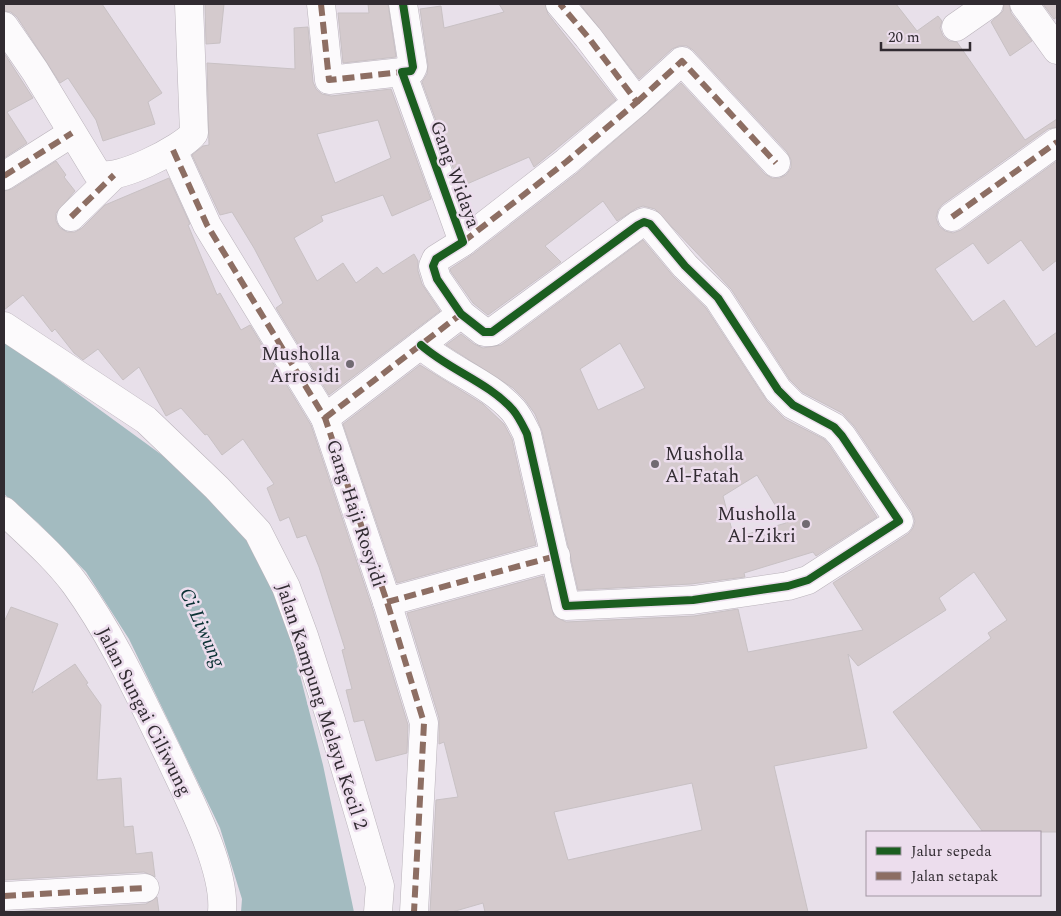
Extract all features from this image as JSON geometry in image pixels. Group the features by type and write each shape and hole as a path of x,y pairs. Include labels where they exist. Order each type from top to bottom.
{"street":[{"path":"4,26 35,71 97,172 103,176 114,175 156,159 189,141 194,133 189,4"},
{"path":"322,4 329,80 411,71 413,67 403,4"},
{"path":"560,4 588,37 637,102"},
{"path":"956,27 989,4"},
{"path":"1024,4 1057,50"},
{"path":"464,242 566,162 682,61 776,163"},
{"name":"Gang Widaya","path":"402,72 464,242 436,259 433,266 437,279 461,314 484,332 494,330 638,225 644,222 650,224 685,266 718,298 778,390 793,405 834,427 842,436 899,521 808,580 788,586 693,600 566,606 556,556"},
{"path":"4,176 72,133"},
{"path":"952,217 1057,142"},
{"name":"Gang Haji Rosyidi","path":"173,150 207,225 326,418 387,602 424,722 414,912"},
{"path":"71,217 114,175"},
{"path":"326,418 461,314"},
{"name":"Jalan Kampung Melayu Kecil 2","path":"4,326 146,420 217,488 258,532 286,587 331,720 380,886 378,912"},
{"path":"387,602 556,556 527,434 515,412 498,395 434,357 421,345"},
{"name":"Jalan Sungai Ciliwung","path":"4,511 46,551 74,583 118,650 203,827 223,898 222,912"},
{"path":"4,896 145,888"}],"water":[{"name":"Ci Liwung","path":"4,340 199,482 242,524 278,589 323,765 354,912 241,912 242,899 220,828 129,639 86,572 38,523 4,494"}],"building":[{"path":"4,4 102,4 162,93 148,102 155,124 103,141 96,120 68,78 60,83 17,17 11,12 4,11"},
{"path":"205,4 224,4 220,43 206,44"},
{"path":"368,4 388,4 396,57 343,63 338,13 369,13"},
{"path":"499,4 545,4 548,14 616,100 534,167 529,157 460,187 422,82 427,74 428,65 420,9 441,6 444,28 504,12"},
{"path":"580,4 896,4 917,31 938,16 942,21 940,28 943,36 949,41 957,42 1025,140 1057,119 1057,127 1048,129 943,204 938,210 936,218 939,226 945,231 953,233 961,230 1057,161 1057,260 1043,271 1021,240 988,264 973,243 935,269 973,322 1004,300 1036,347 1057,332 1057,832 982,831 893,712 991,638 988,633 1007,620 974,572 939,598 946,610 858,666 848,654 867,748 774,766 808,912 485,912 483,903 452,912 430,912 436,800 458,797 444,742 439,744 439,718 407,613 543,576 554,616 566,622 694,616 738,609 748,652 863,630 833,583 908,534 913,528 915,521 912,512 854,426 842,413 802,392 790,380 731,289 655,209 643,206 617,221 603,201 545,246 561,262 488,315 473,303 451,272 450,269 473,254 576,174 681,83 765,174 772,178 780,178 786,175 791,168 791,160 787,152 693,50 687,46 679,46 672,49 639,79","holes":["692,783 702,830 568,860 554,812"]},
{"path":"1004,4 1009,4 1011,13 1032,41 1010,56 991,22 1003,11"},
{"path":"1043,4 1057,4 1057,17 1054,19"},
{"path":"308,27 313,82 316,89 322,94 331,96 391,89 431,199 392,216 383,195 321,216 323,221 294,238 317,281 343,263 356,283 377,267 383,274 414,254 418,261 418,271 422,284 440,311 329,395 276,308 283,303 254,248 232,212 220,215 192,155 203,146 209,145 207,63 295,69 294,28","holes":["378,120 391,158 335,183 317,134"]},
{"path":"4,53 33,98 7,112 27,143 4,158"},
{"path":"56,161 66,175 64,177 75,191 56,213 56,221 60,228 67,232 75,232 82,228 105,205 169,178 190,224 188,225 217,295 220,293 241,330 250,325 311,425 372,607 408,725 407,753 376,761 364,720 354,722 346,690 352,689 342,650 345,649 319,567 306,535 297,538 289,517 280,521 267,488 274,484 243,439 222,455 207,434 205,435 181,408 166,416 139,367 123,380 98,349 83,360 74,353 55,329 52,332 23,295 4,310 4,191 12,189"},
{"path":"643,240 674,277 706,308 767,401 785,419 824,439 830,446 877,517 816,556 813,552 744,573 745,577 691,584 578,590 542,431 535,414 513,388 446,345 461,334 483,348 501,345","holes":["620,343 645,388 598,410 580,369","757,475 786,523 734,538 723,496"]},
{"path":"420,365 483,404 504,424 512,439 536,545 397,583 343,424"},
{"path":"11,607 58,624 32,693 75,664 88,683 86,684 101,705 97,780 121,778 124,827 133,826 136,854 152,852 155,877 144,872 4,880 4,622"},
{"path":"157,897 159,912 6,912 146,904"}],"marked path":[{"path":"321,4 329,80 402,72"},
{"path":"463,242 566,162 637,102 588,37 560,4"},
{"path":"637,102 682,61 776,163"},
{"path":"4,176 72,133"},
{"path":"952,217 1057,142"},
{"path":"173,150 207,225 325,418 387,602 424,723 414,912"},
{"path":"71,217 114,175"},
{"path":"325,418 461,314"},
{"path":"387,602 556,556"},
{"path":"4,896 145,888"}],"cycle path":[{"path":"403,4 413,67 411,71 402,72 463,242 436,259 433,266 437,279 461,314 484,332 492,332 638,225 644,222 650,224 685,266 718,298 778,390 793,405 834,427 842,436 899,521 808,580 788,586 693,600 566,606 527,434 521,422 503,400 421,345"}],"place":[{"name":"Musholla Arrosidi","path":"350,364"},
{"name":"Musholla Al-Fatah","path":"655,464"},
{"name":"Musholla Al-Zikri","path":"806,524"}]}
